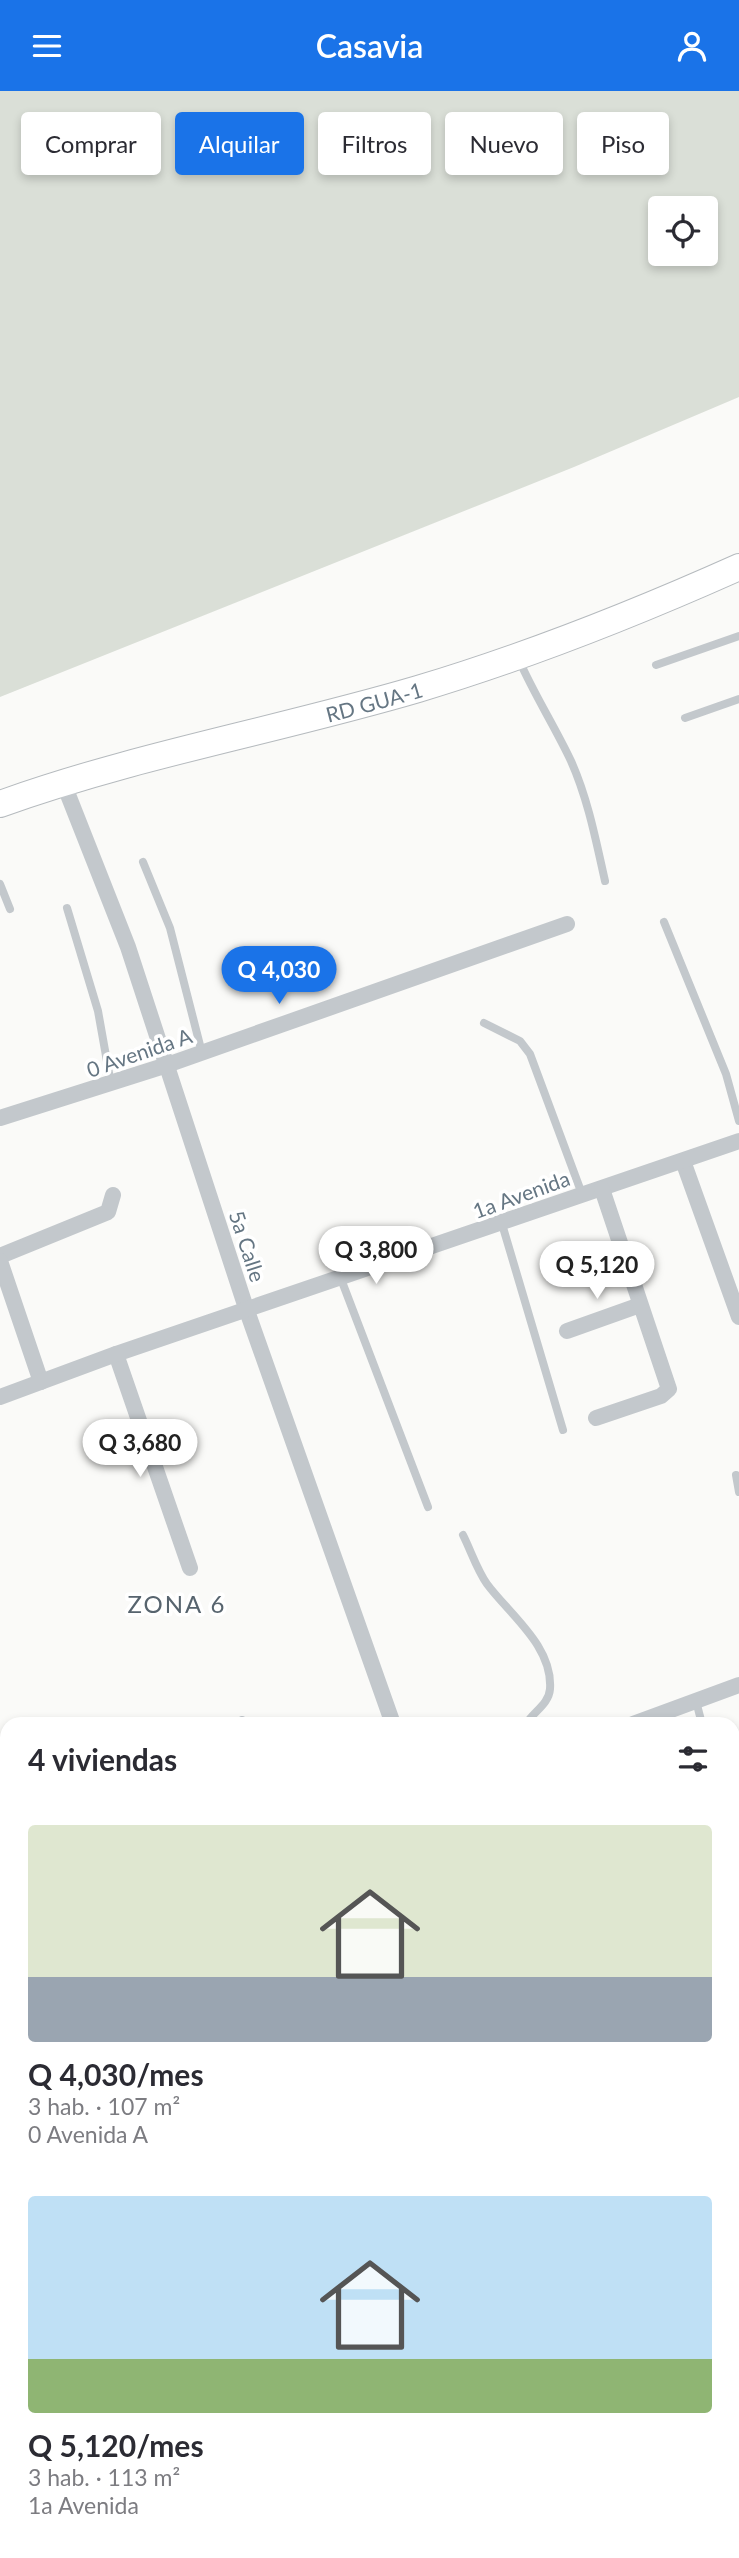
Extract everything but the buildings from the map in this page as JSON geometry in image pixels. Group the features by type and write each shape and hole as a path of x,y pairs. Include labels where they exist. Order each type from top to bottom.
{"main road":[{"name":"RD GUA-1","path":"0,804 63,782 416,689 518,657 579,636 739,568"}],"street":[{"name":"5a Calle","path":"63,782 128,947 247,1311 391,1717"},
{"name":"0 Avenida A","path":"0,1118 167,1065 567,924"},
{"name":"1a Avenida","path":"0,1397 116,1354 739,1141"},
{"path":"683,1161 739,1317"},
{"path":"596,1418 661,1396 669,1389 603,1189"},
{"path":"41,1382 0,1259 108,1212 113,1195"},
{"path":"567,1331 640,1305"},
{"path":"116,1354 190,1568"},
{"path":"652,1717 739,1685"}],"lane":[{"path":"656,664 739,636"},
{"path":"518,657 537,702 571,762 590,816 605,881"},
{"path":"685,718 739,699"},
{"path":"143,862 170,928 202,1053"},
{"path":"0,884 10,909"},
{"path":"67,908 97,1011 111,1084"},
{"path":"664,922 726,1074 739,1121"},
{"path":"484,1023 520,1041 530,1054 583,1194"},
{"path":"502,1224 563,1430"},
{"path":"341,1279 428,1507"},
{"path":"736,1475 739,1492"},
{"path":"463,1535 486,1582 536,1641 550,1689 544,1704 532,1717"},
{"path":"696,1701 700,1717"}],"shaded area":[{"path":"0,91 739,91 739,397 574,467 0,697"}],"district":[{"name":"ZONA 6","path":"177,1603"}]}
